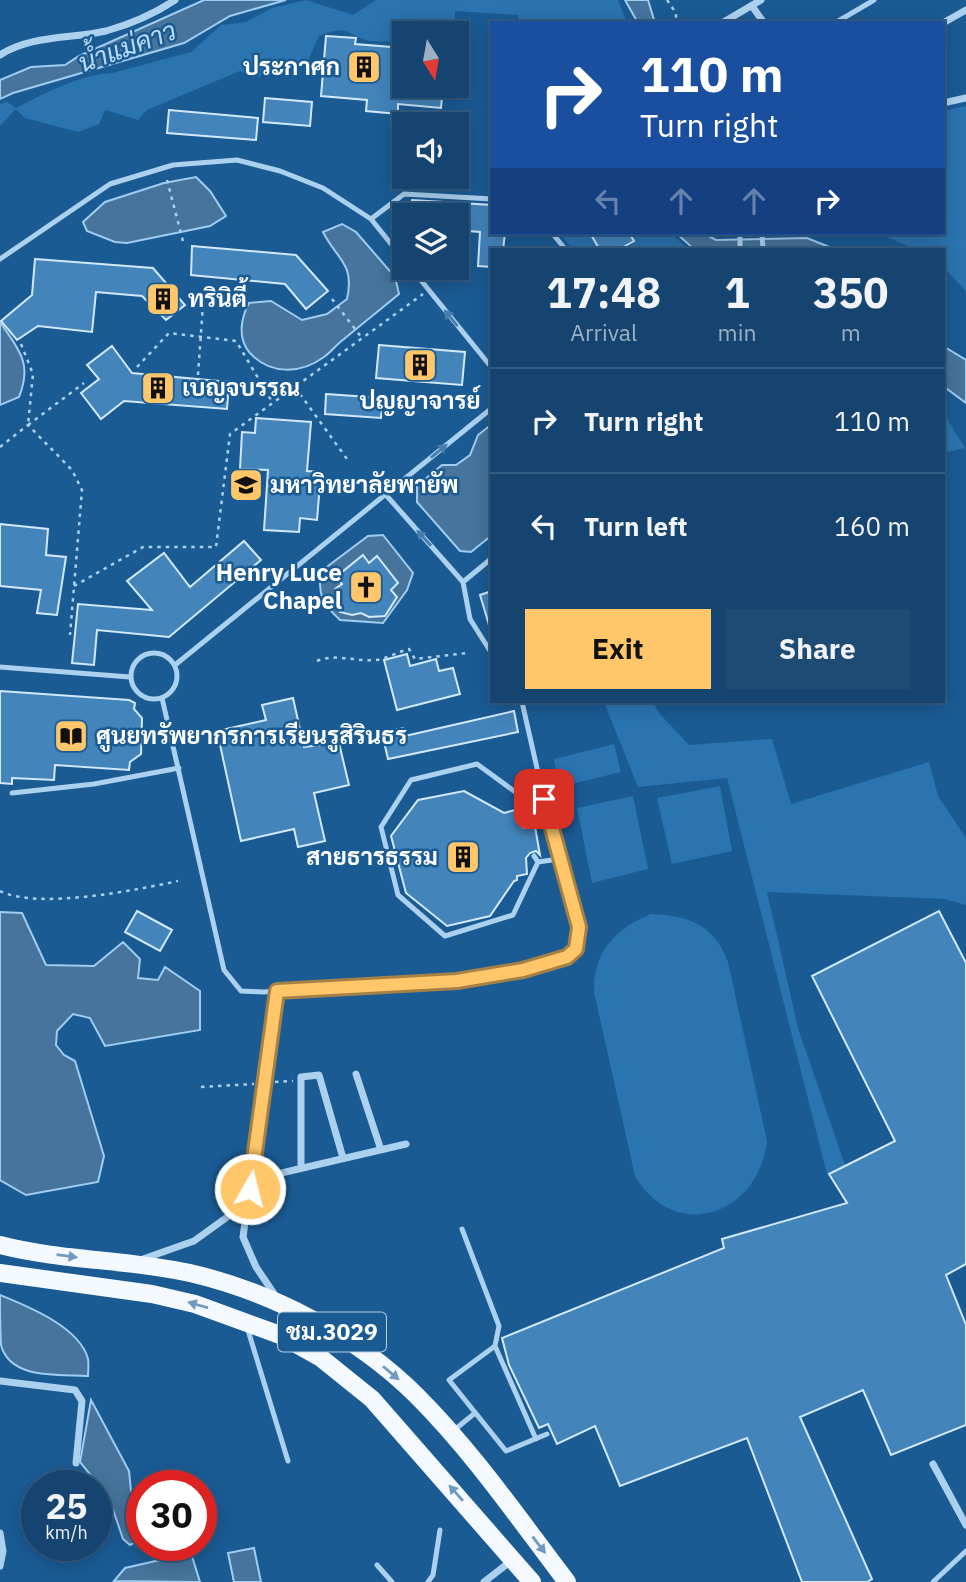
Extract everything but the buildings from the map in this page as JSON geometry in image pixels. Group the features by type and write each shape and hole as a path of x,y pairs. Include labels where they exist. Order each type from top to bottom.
{"main road":[{"name":"ชม.3029","path":"0,1245 191,1273 281,1305 350,1342 415,1394 452,1432 567,1582"},
{"name":"ชม.3029","path":"0,1273 152,1293 246,1321 280,1335 321,1358 372,1399 513,1559 524,1579"}],"street":[{"path":"0,55 27,43 105,31 154,14 175,0"},
{"path":"726,21 761,0"},
{"path":"752,6 763,21"},
{"path":"945,22 966,10"},
{"path":"945,103 966,98"},
{"path":"277,991 243,1237 256,1267 281,1305"},
{"path":"356,1074 381,1150"},
{"path":"301,1168 301,1077 319,1075 343,1158"},
{"path":"132,1263 194,1241 230,1215 251,1184 301,1168 406,1144"},
{"path":"0,1381 75,1390 79,1393 82,1402 76,1463"},
{"path":"933,1464 966,1525"},
{"path":"0,1533 3,1551 0,1566"},
{"path":"484,1582 513,1559"}],"lane":[{"path":"838,21 874,0"},
{"path":"0,259 110,184 173,165 237,160 280,171 323,188 371,219 392,245"},
{"path":"371,219 404,194 490,199"},
{"path":"421,280 490,366"},
{"path":"175,665 490,410"},
{"path":"386,495 463,582 470,619 490,651"},
{"path":"463,582 490,560"},
{"path":"148,653 163,654 175,665 178,674 171,692 162,698 152,699 141,695 134,688 130,677 135,662 148,653"},
{"path":"0,667 130,677"},
{"path":"162,698 224,970 241,991 457,981 523,970 567,957 576,949 579,927 559,859 522,703"},
{"path":"529,802 477,764 411,780 381,827 398,895 445,936 513,915 536,859 559,859"},
{"path":"12,793 94,784 179,768"},
{"path":"527,823 524,809 529,802 544,799"},
{"path":"462,1229 499,1326 495,1346 536,1438"},
{"path":"246,1321 288,1461"},
{"path":"495,1346 449,1380 506,1451 547,1434"},
{"path":"452,1432 475,1413"},
{"path":"428,1582 433,1576 440,1530"},
{"path":"933,1582 966,1550"},
{"path":"377,1565 392,1582"}],"path":[{"path":"667,0 676,13 676,21"},
{"path":"167,180 184,245"},
{"path":"198,375 204,290"},
{"path":"75,586 143,547 216,547 230,434 429,290"},
{"path":"332,299 362,338"},
{"path":"137,367 169,333 236,341 273,403"},
{"path":"22,344 33,374 27,425"},
{"path":"0,447 84,383"},
{"path":"295,387 347,459"},
{"path":"27,425 72,470 82,490 70,635"},
{"path":"317,661 330,656 346,661 379,660 409,649 415,659 467,653"},
{"path":"0,891 9,896 45,899 146,888 178,881"}],"shaded area":[{"path":"306,0 353,15 376,0 618,0 626,21 518,21 518,15 455,11 455,21 392,21 392,41 371,41 347,32 329,32 319,36 305,67 255,77 240,71 147,110 138,120 105,110 99,124 78,132 25,118 16,109 0,126 0,104 7,102 16,108 75,81 191,52 221,25 246,22 272,8"},
{"path":"966,106 966,291 945,269 945,248 912,248 883,235 945,235 945,111"},
{"path":"562,235 672,235 688,248 571,248"},
{"path":"945,415 965,448 945,453"},
{"path":"604,703 654,703 659,713 689,745 772,739 791,804 929,762 938,796 966,838 966,905 945,899 767,892 798,1028 845,1165 827,1174 727,778 638,787"},
{"path":"614,744 621,772 559,787 554,759"},
{"path":"720,786 732,851 672,864 657,798"},
{"path":"633,796 648,869 592,883 577,808"},
{"path":"651,914 677,917 698,924 708,931 722,949 728,962 767,1141 761,1167 749,1187 732,1203 713,1212 692,1214 671,1210 652,1197 635,1176 594,992 597,965 609,944 627,927"}],"water":[{"name":"น้ำแม่คาว","path":"204,0 286,0 230,16 184,43 0,99 0,80 31,67 65,65 79,56"},
{"path":"625,0 648,0 654,21 637,21"},
{"path":"196,177 210,191 226,216 210,226 127,243 115,242 87,231 83,222 105,202 164,183"},
{"path":"342,224 356,232 392,274 399,294 315,363 286,370 267,365 250,353 243,341 242,321 249,303 271,301 302,320 327,314 347,299 347,269 323,232"},
{"path":"678,235 707,235 716,240 807,238 832,248 693,248"},
{"path":"0,322 22,356 24,374 19,397 0,405"},
{"path":"945,347 966,360 966,403 945,387"},
{"path":"490,426 490,537 471,552 460,551 417,502 417,486 442,465 456,465 470,455 478,435"},
{"path":"383,535 413,573 407,590 383,623 340,620 323,599 320,572 368,536"},
{"path":"0,912 22,913 46,965 94,966 123,942 140,959 138,978 158,980 165,967 200,991 200,1030 105,1046 90,1018 73,1014 57,1031 56,1045 64,1055 75,1061 104,1156 98,1182 26,1195 0,1180"},
{"path":"0,1295 51,1319 75,1337 88,1359 88,1376 37,1373 14,1364 1,1345"},
{"path":"91,1400 128,1470 126,1470 126,1542 112,1507 112,1470 86,1470 80,1462"},
{"path":"254,1548 261,1582 234,1582 228,1553"},
{"path":"156,1561 193,1561 200,1582 114,1581 125,1568"}],"place":[{"name":"ประกาศก","path":"364,67"},
{"name":"ทรินิตี้","path":"163,299"},
{"name":"ปญญาจารย์","path":"420,365"},
{"name":"เบญจบรรณ","path":"158,388"},
{"name":"มหาวิทยาลัยพายัพ","path":"246,485"},
{"name":"Henry Luce Chapel","path":"366,587"},
{"name":"ศูนยทรัพยากรการเรียนรูสิรินธร","path":"71,736"},
{"name":"สายธารธรรม","path":"463,857"}],"route":[{"path":"250,1189 277,991 457,981 523,970 567,957 576,949 579,927 544,799"}]}
